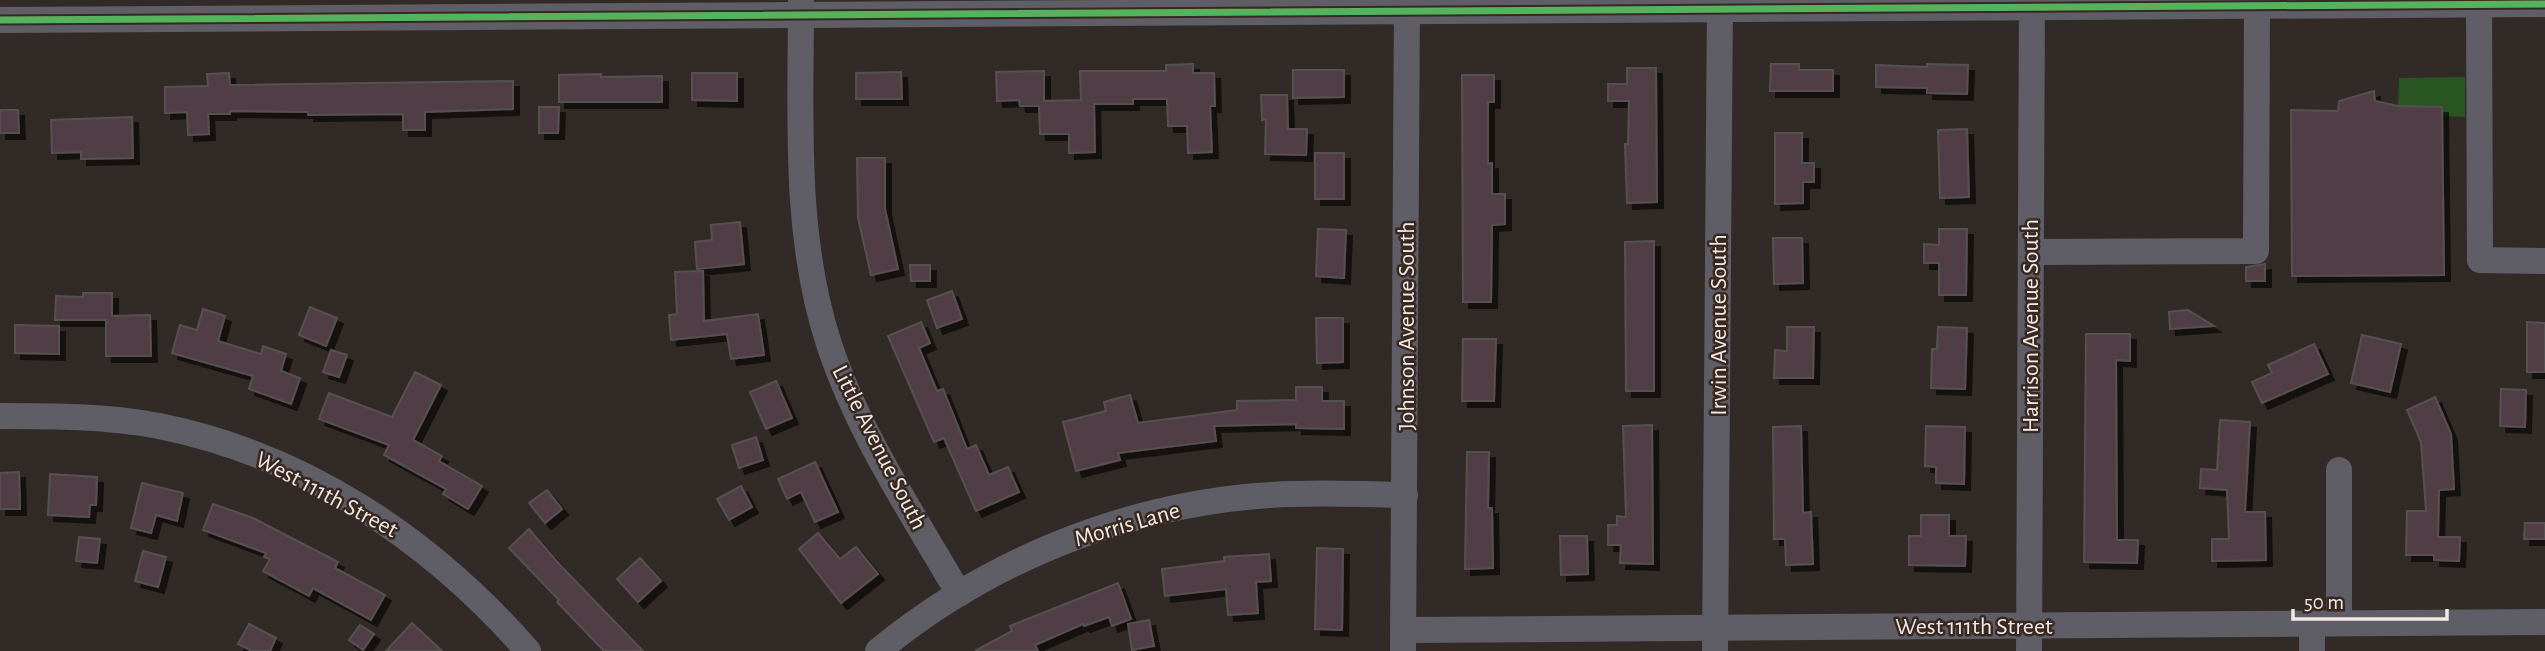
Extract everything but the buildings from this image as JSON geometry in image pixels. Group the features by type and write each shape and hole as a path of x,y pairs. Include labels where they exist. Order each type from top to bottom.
{"street":[{"path":"0,20 159,9 2032,3 2257,5 2343,2 2545,4"},
{"name":"Harrison Avenue South","path":"2029,638 2032,3"},
{"name":"Irwin Avenue South","path":"1715,639 1720,4"},
{"name":"Johnson Avenue South","path":"1403,640 1407,5"},
{"path":"2031,252 2256,251 2257,5"},
{"path":"2479,5 2480,260 2545,261"},
{"name":"Little Avenue South","path":"801,7 804,226 814,285 829,344 862,421 959,594"},
{"name":"West 111th Street","path":"0,416 157,425 223,442 286,466 404,533 456,576 528,651"},
{"path":"2339,470 2339,623"},
{"name":"Morris Lane","path":"878,651 909,626 959,594 1040,551 1108,525 1181,506 1256,496 1405,495"},
{"name":"West 111th Street","path":"1403,640 2029,638 2312,623 2545,622"},
{"path":"2312,623 2312,651"}],"green space":[{"path":"2465,77 2465,117 2442,116 2442,107 2398,106 2399,78"}],"cycle path":[{"path":"0,20 2545,4"}]}
